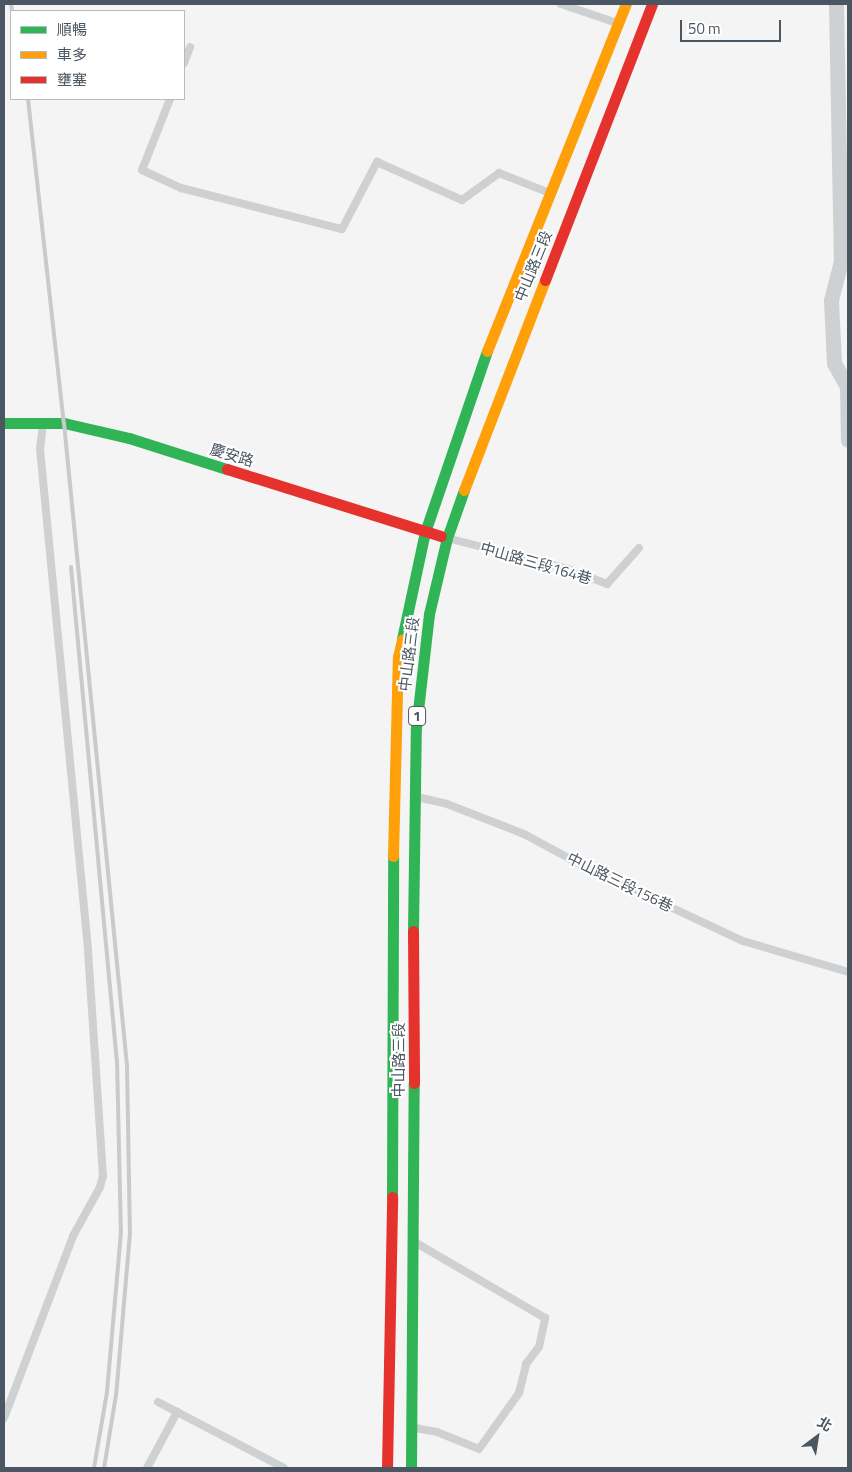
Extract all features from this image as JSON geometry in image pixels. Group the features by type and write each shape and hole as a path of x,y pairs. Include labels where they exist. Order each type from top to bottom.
{"main road":[{"name":"中山路三段","path":"411,1468 399,1430 393,795 398,658 425,532 488,347 626,4"},
{"name":"中山路三段","path":"387,1468 399,1430 412,1241 412,796 416,728 429,614 447,538 514,354 652,4"},
{"name":"慶安路","path":"4,422 44,420 129,438 447,538"}],"street":[{"path":"836,4 841,261 831,300 834,363 847,386 848,440"}],"lane":[{"path":"561,4 618,23"},
{"path":"185,60 190,47"},
{"path":"170,100 142,170 181,188 342,229 377,162 462,200 499,173 551,194"},
{"path":"4,1418 73,1236 100,1187 102,1176 88,949 40,449 44,420"},
{"name":"中山路三段164巷","path":"447,538 568,569 607,584 639,548"},
{"name":"中山路三段156巷","path":"393,795 412,796 447,804 524,834 585,866 743,941 848,972"},
{"path":"399,1430 437,1432 479,1449 520,1393 526,1364 539,1347 545,1318 412,1241"},
{"path":"158,1402 284,1468"},
{"path":"147,1468 178,1412"}],"railway":[{"path":"11,4 12,10"},
{"path":"28,100 64,423 127,1065 130,1233 116,1395 104,1468"},
{"path":"71,567 117,1060 121,1232 107,1392 94,1468"}],"traffic: fast":[{"path":"402,639 425,532 487,351"},
{"path":"4,423 64,423 129,438 227,469"},
{"path":"413,931 416,728 429,614 447,538 464,490"},
{"path":"392,1197 393,856"},
{"path":"411,1468 414,1083"}],"traffic: slow":[{"path":"487,351 626,4"},
{"path":"464,490 545,280"},
{"path":"393,856 398,657 402,639"}],"traffic: jam":[{"path":"545,280 652,4"},
{"path":"227,469 441,536"},
{"path":"413,931 414,1083"},
{"path":"387,1468 392,1197"}]}
